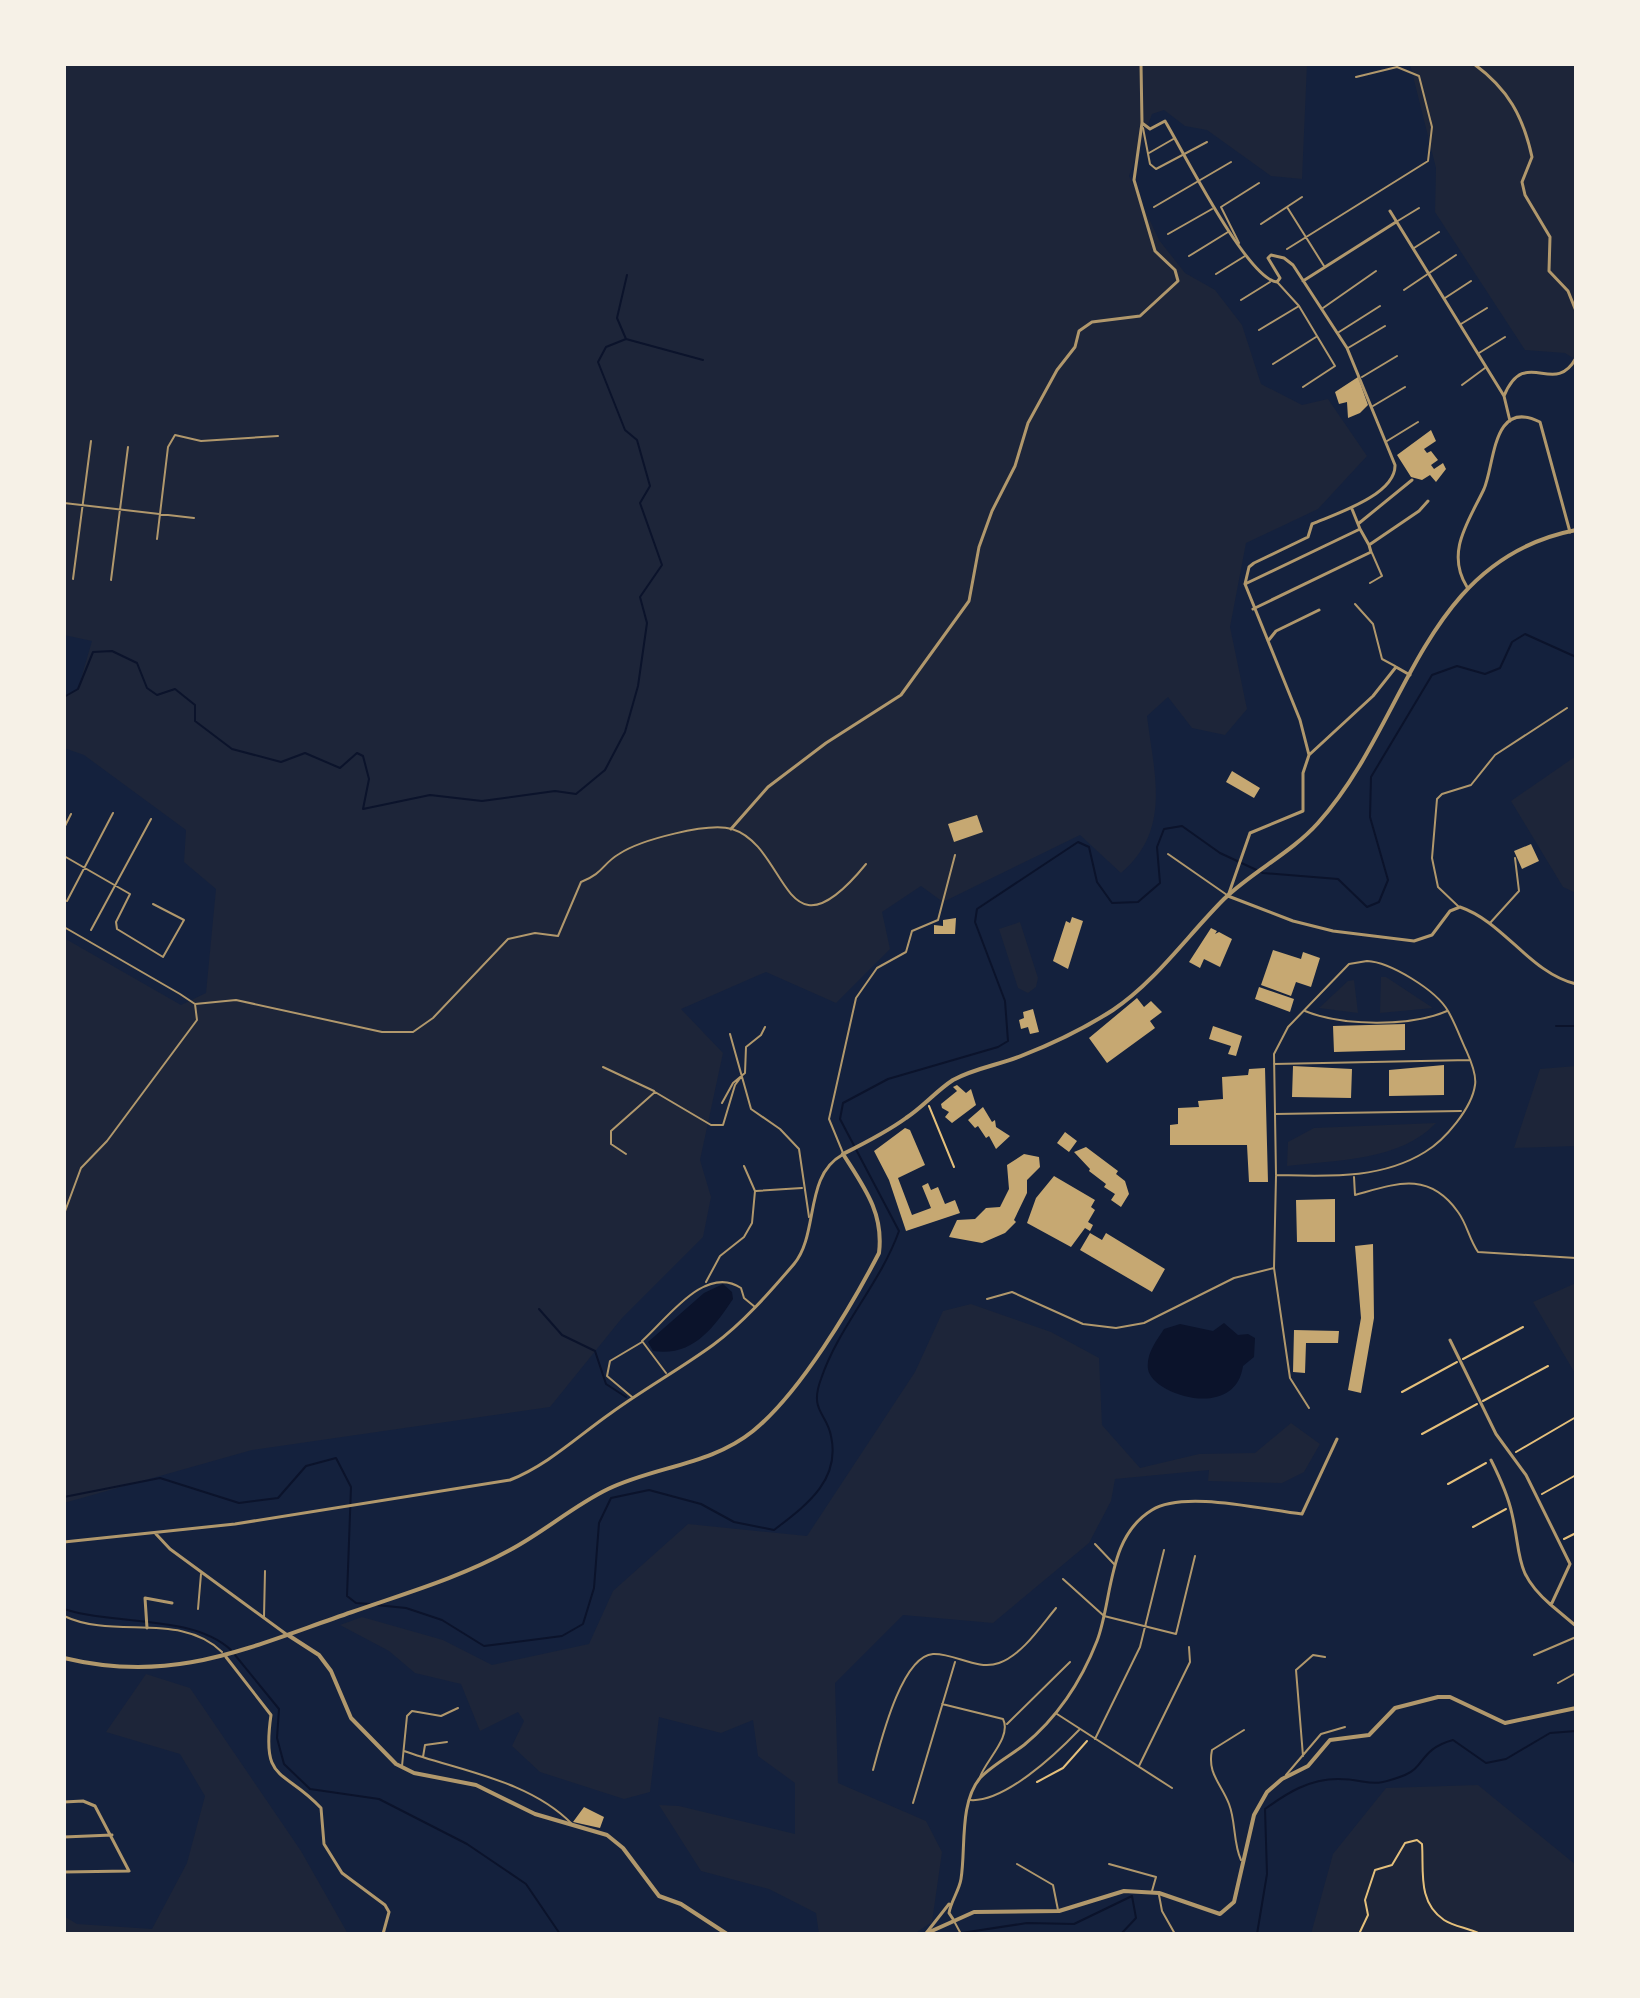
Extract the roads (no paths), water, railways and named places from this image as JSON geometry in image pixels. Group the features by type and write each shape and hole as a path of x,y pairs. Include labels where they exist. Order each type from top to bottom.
{"street":[{"path":"731,829 768,787 826,743 901,695 969,601 979,547 992,511 1015,466 1028,423 1057,370 1075,347 1079,331 1092,322 1140,316 1178,281 1175,270 1155,251 1134,180 1142,123 1141,64"},
{"path":"1474,64 1498,82 1513,101 1532,157 1522,182 1525,195 1550,237 1549,271 1568,291 1576,311"},
{"path":"1142,123 1150,129 1165,121 1228,232 1245,257 1270,282 1277,282 1280,278 1268,258 1271,255 1284,258 1303,281 1338,332 1361,377 1395,473 1390,482 1352,509 1312,524 1308,537 1249,567 1245,584 1300,720 1309,755"},
{"path":"1390,211 1504,396 1510,421"},
{"path":"1303,281 1396,222"},
{"path":"1504,396 1513,376 1520,373 1559,374 1568,370 1576,358"},
{"path":"64,1542 156,1534 510,1480 548,1460 666,1373 712,1346 755,1308 796,1262 813,1203 827,1170 843,1154 909,1117 955,1080 1046,1046 1114,1009 1160,969 1228,896 1294,845 1336,802 1444,613 1467,587 1509,555 1573,531 1540,422 1522,418 1510,421 1498,436 1484,490 1459,535 1462,580 1467,587"},
{"path":"1245,584 1359,526 1412,480"},
{"path":"1369,545 1419,511 1428,501"},
{"path":"1253,609 1371,552 1352,509"},
{"path":"1268,641 1276,631 1319,610"},
{"path":"1228,896 1250,833 1303,811 1303,773 1309,755 1373,696 1396,667 1410,675"},
{"path":"1228,896 1293,921 1333,931 1414,941 1423,941 1432,935 1450,911 1460,907 1489,924 1545,969 1576,984"},
{"path":"64,1658 132,1669 176,1666 226,1657 467,1572 513,1549 608,1489 732,1446 774,1411 802,1377 879,1253 882,1232 878,1215 843,1154"},
{"path":"1450,1340 1480,1402 1537,1497 1570,1564 1551,1605"},
{"path":"953,1919 949,1913 960,1884 969,1800 980,1778 1041,1731 1078,1683 1104,1616 1115,1565 1135,1525 1151,1510 1171,1501 1302,1514 1337,1439"},
{"path":"1491,1460 1510,1507 1515,1548 1530,1587 1576,1626"},
{"path":"156,1534 201,1572 319,1655 331,1671 351,1718 402,1767 476,1785 535,1814 616,1842 659,1896 691,1909 727,1934"},
{"path":"1570,1564 1576,1564"},
{"path":"147,1628 145,1598 172,1603"},
{"path":"226,1657 271,1715 269,1756 280,1777 321,1808 324,1844 342,1873 385,1905 389,1912 383,1934"},
{"path":"925,1934 953,1919 993,1911 1059,1911 1124,1891 1159,1893 1220,1914 1234,1902 1254,1815 1267,1792 1282,1779 1308,1766 1330,1740 1369,1735 1402,1705 1450,1697 1496,1721 1510,1723 1576,1708"},
{"path":"64,1802 90,1802 112,1835 129,1871 64,1872"},
{"path":"64,1837 112,1835"},
{"path":"925,1934 952,1901"}],"lane":[{"path":"1287,249 1428,161 1432,127 1419,76 1397,67 1356,77"},
{"path":"1142,123 1150,164 1156,169 1207,142"},
{"path":"1148,154 1175,138"},
{"path":"1154,207 1231,162"},
{"path":"1216,274 1245,257 1221,207 1259,183"},
{"path":"1261,224 1302,197"},
{"path":"1168,234 1215,207"},
{"path":"1287,207 1325,267"},
{"path":"1396,222 1419,208"},
{"path":"1189,256 1228,232"},
{"path":"1413,249 1439,232"},
{"path":"1404,290 1456,255"},
{"path":"1322,309 1376,271"},
{"path":"1444,299 1471,281"},
{"path":"1241,300 1270,282"},
{"path":"1277,282 1299,306 1335,366 1303,387"},
{"path":"1259,330 1299,306"},
{"path":"1338,332 1380,306"},
{"path":"1460,324 1487,308"},
{"path":"1347,348 1385,326"},
{"path":"1273,364 1318,336"},
{"path":"1478,354 1505,337"},
{"path":"1361,377 1397,356"},
{"path":"1462,385 1486,367"},
{"path":"1372,407 1405,387"},
{"path":"1386,442 1418,422"},
{"path":"157,539 168,447 175,435 201,441 278,436"},
{"path":"73,579 91,441"},
{"path":"111,580 128,447"},
{"path":"64,503 194,518"},
{"path":"1370,583 1382,576 1371,552"},
{"path":"1355,604 1373,624 1382,659 1396,667"},
{"path":"1460,907 1438,887 1432,858 1437,799 1442,794 1471,785 1495,755 1567,708"},
{"path":"67,901 113,813"},
{"path":"64,828 71,814"},
{"path":"91,930 151,819"},
{"path":"64,927 195,1004 236,1000 382,1032 413,1032 433,1018 508,939 535,933 558,936 581,882 600,875 618,854 682,831 731,829 753,843 793,899 808,905 829,899 849,885 866,864"},
{"path":"1168,854 1228,896"},
{"path":"843,1154 829,1119 856,998 877,968 906,952 912,931 938,920 955,855"},
{"path":"64,856 130,894 116,922 117,929 163,957 184,920 153,904"},
{"path":"1489,924 1519,891 1515,858"},
{"path":"1276,1175 1354,1176 1396,1165 1426,1152 1464,1111 1476,1082 1470,1060 1448,1011 1395,968 1367,961 1349,964 1281,1038 1273,1064 1276,1175 1274,1268 1290,1378 1309,1408"},
{"path":"64,1214 81,1168 107,1141 197,1020 195,1004"},
{"path":"1304,1010 1337,1021 1420,1019 1448,1011"},
{"path":"603,1067 655,1092 711,1125 723,1125 735,1085 745,1073 746,1047 761,1035 765,1027"},
{"path":"730,1034 755,1114 780,1129 799,1149 803,1159 803,1188 810,1222"},
{"path":"1273,1064 1470,1060"},
{"path":"722,1103 733,1083 741,1077"},
{"path":"626,1154 611,1144 611,1131 655,1092"},
{"path":"1274,1114 1464,1111"},
{"path":"633,1397 607,1376 610,1361 642,1341 705,1283 720,1256 744,1237 752,1223 755,1191 744,1166"},
{"path":"1354,1176 1355,1195 1401,1182 1429,1187 1458,1212 1478,1252 1576,1258"},
{"path":"755,1191 803,1188"},
{"path":"987,1299 1012,1292 1083,1324 1116,1328 1155,1319 1234,1278 1274,1268"},
{"path":"705,1283 731,1282 755,1308"},
{"path":"642,1341 666,1373"},
{"path":"1095,1544 1115,1565"},
{"path":"1093,1738 1146,1627 1164,1550"},
{"path":"1063,1579 1104,1616 1176,1634 1195,1556"},
{"path":"264,1618 265,1571"},
{"path":"198,1609 201,1572"},
{"path":"873,1770 892,1702 924,1658 934,1654 989,1666 1003,1662 1056,1608"},
{"path":"64,1616 94,1627 190,1632 206,1638 226,1657"},
{"path":"1534,1655 1576,1637"},
{"path":"1139,1767 1190,1662 1189,1647"},
{"path":"1303,1756 1296,1670 1313,1655 1325,1657"},
{"path":"913,1803 955,1660"},
{"path":"980,1778 985,1763 1004,1737 1006,1724 1070,1662"},
{"path":"1558,1683 1576,1673"},
{"path":"942,1704 1003,1719 1006,1724"},
{"path":"402,1767 407,1716 412,1711 441,1716 458,1708"},
{"path":"1056,1714 1172,1788"},
{"path":"1282,1779 1321,1734 1345,1727"},
{"path":"969,1800 986,1802 1052,1758 1079,1729"},
{"path":"1244,1730 1212,1750 1210,1760 1214,1779 1229,1804 1239,1857 1245,1864"},
{"path":"423,1758 425,1745 447,1742"},
{"path":"404,1751 497,1778 563,1814 573,1825"},
{"path":"1017,1864 1053,1885 1059,1911"},
{"path":"1109,1864 1156,1877 1152,1892"},
{"path":"1159,1893 1162,1911 1175,1934"},
{"path":"953,1919 961,1934"}],"waterway":[{"path":"626,339 617,318 627,275"},
{"path":"64,697 78,689 93,652 112,651 137,663 147,688 157,695 175,689 195,705 195,721 232,749 281,762 305,753 340,768 357,753 363,756 369,779 363,809 430,795 482,801 555,791 576,794 605,770 625,732 638,686 647,623 640,597 662,565 640,503 650,486 637,440 625,430 598,362 606,347 626,339 703,360"},
{"path":"376,1605 406,1608 442,1620 484,1646 562,1636 583,1624 594,1588 599,1523 611,1498 649,1490 701,1504 734,1522 774,1530 786,1521 808,1502 826,1479 833,1452 829,1428 818,1405 821,1379 838,1341 881,1269 899,1231 840,1119 843,1103 888,1079 998,1047 1008,1041 1005,1001 975,922 977,909 1078,842 1089,847 1097,882 1112,903 1138,902 1160,883 1157,847 1164,829 1182,826 1220,853 1263,873 1338,879 1367,907 1379,902 1388,880 1370,817 1371,777 1432,675 1457,666 1485,674 1500,668 1512,642 1525,634 1576,657"},
{"path":"1556,1026 1576,1026"},
{"path":"539,1309 562,1335 595,1351 606,1384 626,1397"},
{"path":"64,1497 160,1478 239,1503 278,1498 306,1466 336,1458 351,1487 347,1596 356,1603 370,1604"},
{"path":"64,1609 196,1631 231,1650"},
{"path":"235,1655 279,1709 277,1738 284,1764 310,1789 379,1799 467,1844 526,1884 560,1934"},
{"path":"1257,1934 1267,1874 1265,1809 1282,1798 1308,1784 1327,1780 1376,1783 1405,1775 1434,1748 1453,1740 1486,1763 1506,1759 1550,1733 1576,1731"},
{"path":"955,1934 1027,1923 1074,1924 1132,1896 1136,1918 1121,1934"}]}
